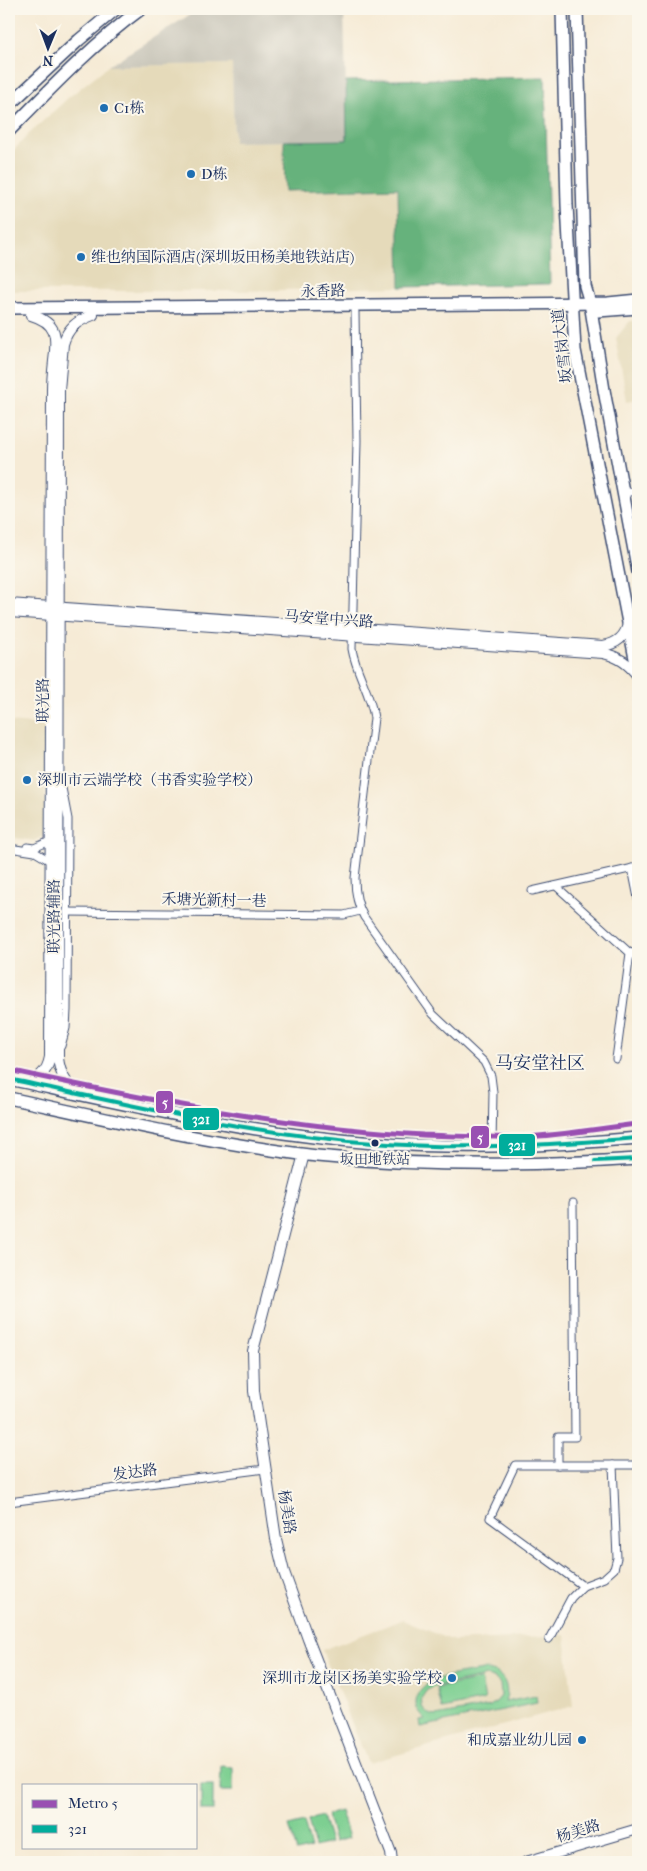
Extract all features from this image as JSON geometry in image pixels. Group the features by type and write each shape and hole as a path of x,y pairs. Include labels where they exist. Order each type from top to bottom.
{"main road":[{"path":"9,105 79,40 116,9"},
{"path":"9,131 88,53 122,23 142,9"},
{"name":"坂雪岗大道","path":"562,9 567,205 575,350 638,675"},
{"path":"577,9 585,286 591,307 604,390 638,572"},
{"name":"永香路","path":"591,307 638,300"},
{"name":"永香路","path":"9,315 355,312 572,307"},
{"name":"永香路","path":"9,308 638,308"},
{"path":"14,1080 193,1118 310,1136 374,1143 492,1146 637,1138"},
{"path":"9,1098 171,1133 304,1154 396,1161 518,1165 638,1158"}],"street":[{"path":"355,312 357,441 352,631 354,660 372,706 374,718 355,891 360,911 433,1014 484,1062 491,1076 493,1092 492,1146"},
{"name":"联光路","path":"31,315 48,322 53,328 56,343 52,389 58,774 58,1058 65,1081 78,1094"},
{"name":"联光路","path":"14,1080 35,1079 41,1076 46,1070 50,1057 50,840 59,390 63,344 68,330 82,319 92,315"},
{"path":"623,493 638,491"},
{"name":"马安堂中兴路","path":"9,604 55,611 603,646 619,640 624,635 628,619"},
{"name":"马安堂中兴路","path":"9,612 55,611"},
{"name":"马安堂中兴路","path":"352,631 603,653 623,660 638,675"},
{"name":"联光路辅路","path":"58,774 68,819 67,1010 66,1028 58,1058"},
{"path":"9,846 34,848 50,840"},
{"path":"9,846 35,852 50,861"},
{"path":"532,891 635,867 638,898"},
{"path":"556,886 634,953 616,1059"},
{"name":"禾塘光新村一巷","path":"67,912 344,915 360,911"},
{"name":"杨美路","path":"304,1154 253,1351 254,1391 276,1539 284,1572 392,1862"},
{"path":"558,1465 558,1437 575,1437 573,1203"},
{"path":"583,1586 490,1518 515,1465 638,1465"},
{"path":"549,1639 571,1598 583,1586 604,1578 614,1569 617,1558 613,1465"},
{"name":"发达路","path":"9,1502 265,1469"},
{"name":"杨美路","path":"526,1862 638,1828"}],"shaded area":[{"path":"199,9 344,9 347,140 234,142 232,64 108,66"},
{"path":"232,64 234,142 284,141 286,191 398,188 400,287 238,291 9,291 9,155 30,133 68,98 108,66"},
{"path":"630,321 638,321 638,399 627,401 616,338"},
{"name":"深圳市云端学校（书香实验学校）","path":"9,722 44,725 46,835 34,841 9,837"},
{"name":"深圳市龙岗区扬美实验学校","path":"402,1620 454,1641 565,1635 573,1706 368,1763 322,1650"}],"green space":[{"path":"545,77 550,284 400,287 398,188 285,191 284,141 347,140 346,81"},
{"path":"490,1670 500,1675 507,1690 505,1702 536,1696 537,1703 420,1727 419,1720 425,1719 418,1711 416,1702 418,1693 424,1687 442,1678","holes":["487,1676 495,1679 500,1684 501,1696 490,1706 436,1716 426,1712 423,1707 422,1697 427,1690 434,1687"]},
{"path":"481,1679 485,1700 442,1709 437,1688"},
{"path":"221,1766 233,1767 233,1791 220,1791"},
{"path":"201,1785 213,1785 213,1810 201,1810"},
{"path":"341,1811 349,1838 334,1842 327,1815"},
{"path":"322,1816 330,1843 315,1847 308,1820"},
{"path":"304,1822 311,1848 297,1852 289,1826"}],"metro line":[{"name":"5","path":"9,1070 215,1111 319,1126 371,1131 423,1135 525,1137 638,1124"}],"transit line":[{"name":"321","path":"9,1079 236,1126 328,1139 407,1145 473,1146 539,1145 638,1138"},
{"name":"321","path":"595,1161 638,1159"}],"place":[{"name":"C1栋","path":"104,108"},
{"name":"D栋","path":"191,174"},
{"name":"维也纳国际酒店(深圳坂田杨美地铁站店)","path":"81,257"},
{"name":"深圳市云端学校（书香实验学校）","path":"27,780"},
{"name":"坂田地铁站","path":"375,1143"},
{"name":"深圳市龙岗区扬美实验学校","path":"452,1678"},
{"name":"和成嘉业幼儿园","path":"582,1740"}],"district":[{"name":"马安堂社区","path":"540,1063"}]}
